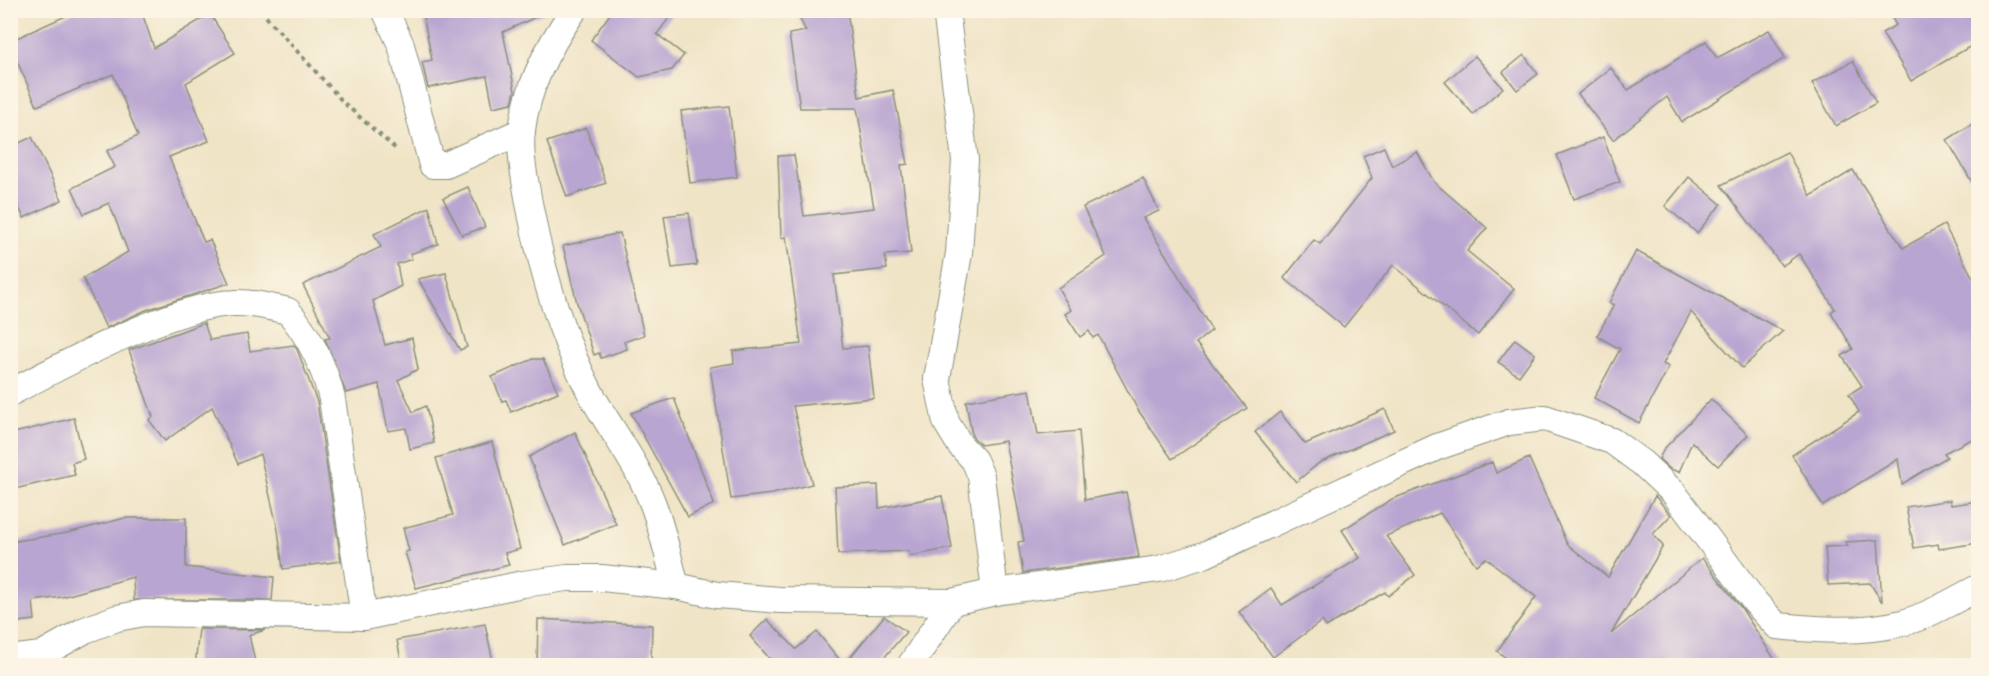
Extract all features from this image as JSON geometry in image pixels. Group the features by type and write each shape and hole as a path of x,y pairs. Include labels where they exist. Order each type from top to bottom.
{"street":[{"path":"385,10 400,45 432,165 446,165 522,131"},
{"path":"574,10 548,54 531,93 522,131 523,169 544,274 563,333 591,393 631,457 654,506 676,586"},
{"path":"946,10 965,160 959,253 937,380 946,422 960,445 974,460 981,476 995,592"},
{"path":"10,393 59,366 167,318 210,306 234,303 288,311 306,333 326,375 332,399 364,617"},
{"path":"10,659 41,655 85,630 117,618 144,614 364,617 523,584 567,578 602,578 676,586 717,595 780,600 952,602 995,592 1158,568 1204,555 1437,447 1509,423 1545,418 1612,441 1642,463 1673,492 1755,602 1777,626 1818,630 1871,628 1904,622 1978,588"},
{"path":"910,666 952,602"}],"path":[{"path":"260,10 345,104 388,145 408,158 432,165"}],"building":[{"path":"79,10 141,10 154,48 210,14 235,53 186,83 209,141 169,157 204,242 210,240 229,283 146,310 106,328 83,278 128,252 109,203 84,214 72,188 115,167 107,151 138,136 113,74 37,106 10,45 10,41"},
{"path":"422,10 551,10 503,32 515,91 512,103 493,107 487,76 428,88 422,62 432,60"},
{"path":"613,10 675,10 657,34 684,55 672,70 639,77 591,40"},
{"path":"795,10 847,10 859,97 893,90 908,164 901,165 911,253 885,255 887,269 834,275 843,348 868,346 874,398 793,406 812,484 772,494 731,499 710,367 734,363 733,351 801,344 786,237 781,238 778,156 794,155 804,216 874,208 857,108 800,108 789,34 806,31"},
{"path":"1887,10 1978,10 1978,42 1911,81 1882,33 1896,25"},
{"path":"1769,30 1785,58 1682,122 1667,97 1613,140 1578,94 1611,68 1628,90 1706,41 1717,58"},
{"path":"1524,55 1538,74 1517,90 1503,72"},
{"path":"1475,56 1503,88 1473,114 1445,82"},
{"path":"1853,61 1876,103 1836,126 1812,83"},
{"path":"729,106 737,177 690,183 681,111"},
{"path":"1978,120 1978,192 1947,140"},
{"path":"586,128 606,183 567,197 547,142"},
{"path":"32,137 62,200 24,218 10,188 10,147"},
{"path":"1603,137 1620,182 1574,199 1557,155"},
{"path":"1384,147 1392,166 1417,152 1434,182 1487,228 1467,251 1514,289 1478,335 1393,265 1344,327 1284,278 1314,240 1320,244 1372,178 1363,156"},
{"path":"1787,152 1811,196 1853,170 1903,248 1944,225 1978,287 1978,436 1944,453 1947,457 1902,484 1898,459 1823,506 1792,455 1859,412 1849,394 1862,386 1842,356 1853,349 1831,312 1835,309 1799,254 1782,266 1721,185"},
{"path":"1689,177 1721,204 1697,233 1665,206"},
{"path":"1143,178 1159,211 1143,218 1212,330 1196,343 1247,408 1172,459 1138,410 1098,335 1093,338 1089,331 1080,337 1065,314 1071,310 1058,288 1106,256 1083,207"},
{"path":"468,187 485,227 462,235 443,198"},
{"path":"429,207 438,244 410,254 412,259 397,264 401,286 373,301 385,345 412,338 418,369 398,380 413,412 426,406 434,443 410,449 406,428 388,431 379,384 346,393 325,339 330,338 303,285 381,247 374,234"},
{"path":"689,213 697,265 672,268 664,216"},
{"path":"620,233 644,335 624,342 627,349 601,358 599,353 594,355 577,303 563,246"},
{"path":"1636,251 1783,331 1742,368 1691,312 1663,364 1669,367 1639,423 1594,398 1620,349 1597,336 1614,305 1609,303"},
{"path":"446,273 467,347 460,350 418,279"},
{"path":"204,323 210,340 247,334 250,351 294,345 297,349 317,402 341,561 283,569 278,530 260,454 238,464 212,407 165,441 149,420 153,417 129,350"},
{"path":"1515,339 1535,354 1519,376 1498,362"},
{"path":"533,359 543,359 558,392 511,412 506,400 502,401 492,377"},
{"path":"1030,390 1038,435 1079,431 1085,500 1126,492 1139,557 1023,573 1018,542 1024,541 1005,441 981,445 972,436 966,401"},
{"path":"674,398 714,504 688,517 631,413"},
{"path":"1711,399 1748,435 1718,466 1692,442 1679,472 1670,469 1659,459 1664,449"},
{"path":"1385,409 1394,430 1319,463 1296,482 1255,432 1280,412 1305,444"},
{"path":"74,418 84,459 72,463 75,475 10,490 10,434"},
{"path":"575,432 616,524 565,545 529,457"},
{"path":"492,442 520,549 505,553 509,565 416,588 405,552 409,551 403,528 453,515 436,458"},
{"path":"1529,458 1567,544 1608,577 1655,496 1671,515 1653,534 1663,546 1611,634 1702,558 1742,609 1779,666 1517,666 1497,651 1536,597 1486,558 1476,565 1440,513 1386,536 1415,575 1388,596 1385,592 1326,627 1322,621 1273,657 1239,612 1271,588 1282,605 1360,558 1342,530 1392,499 1492,462 1496,473"},
{"path":"878,485 879,508 942,496 952,548 910,556 909,551 838,554 835,487"},
{"path":"1950,500 1951,505 1978,501 1978,543 1939,549 1938,544 1914,548 1906,507"},
{"path":"125,518 186,518 186,567 274,577 272,600 134,600 133,577 62,597 33,601 35,620 10,623 10,542 67,533"},
{"path":"1878,540 1882,602 1870,583 1828,585 1825,547 1848,546 1845,542"},
{"path":"884,616 906,632 877,666 776,666 750,636 767,619 796,649 817,632 844,665"},
{"path":"538,619 652,625 651,666 537,666"},
{"path":"485,624 494,666 402,666 397,640"},
{"path":"199,629 265,630 249,635 256,666 195,666"}]}
